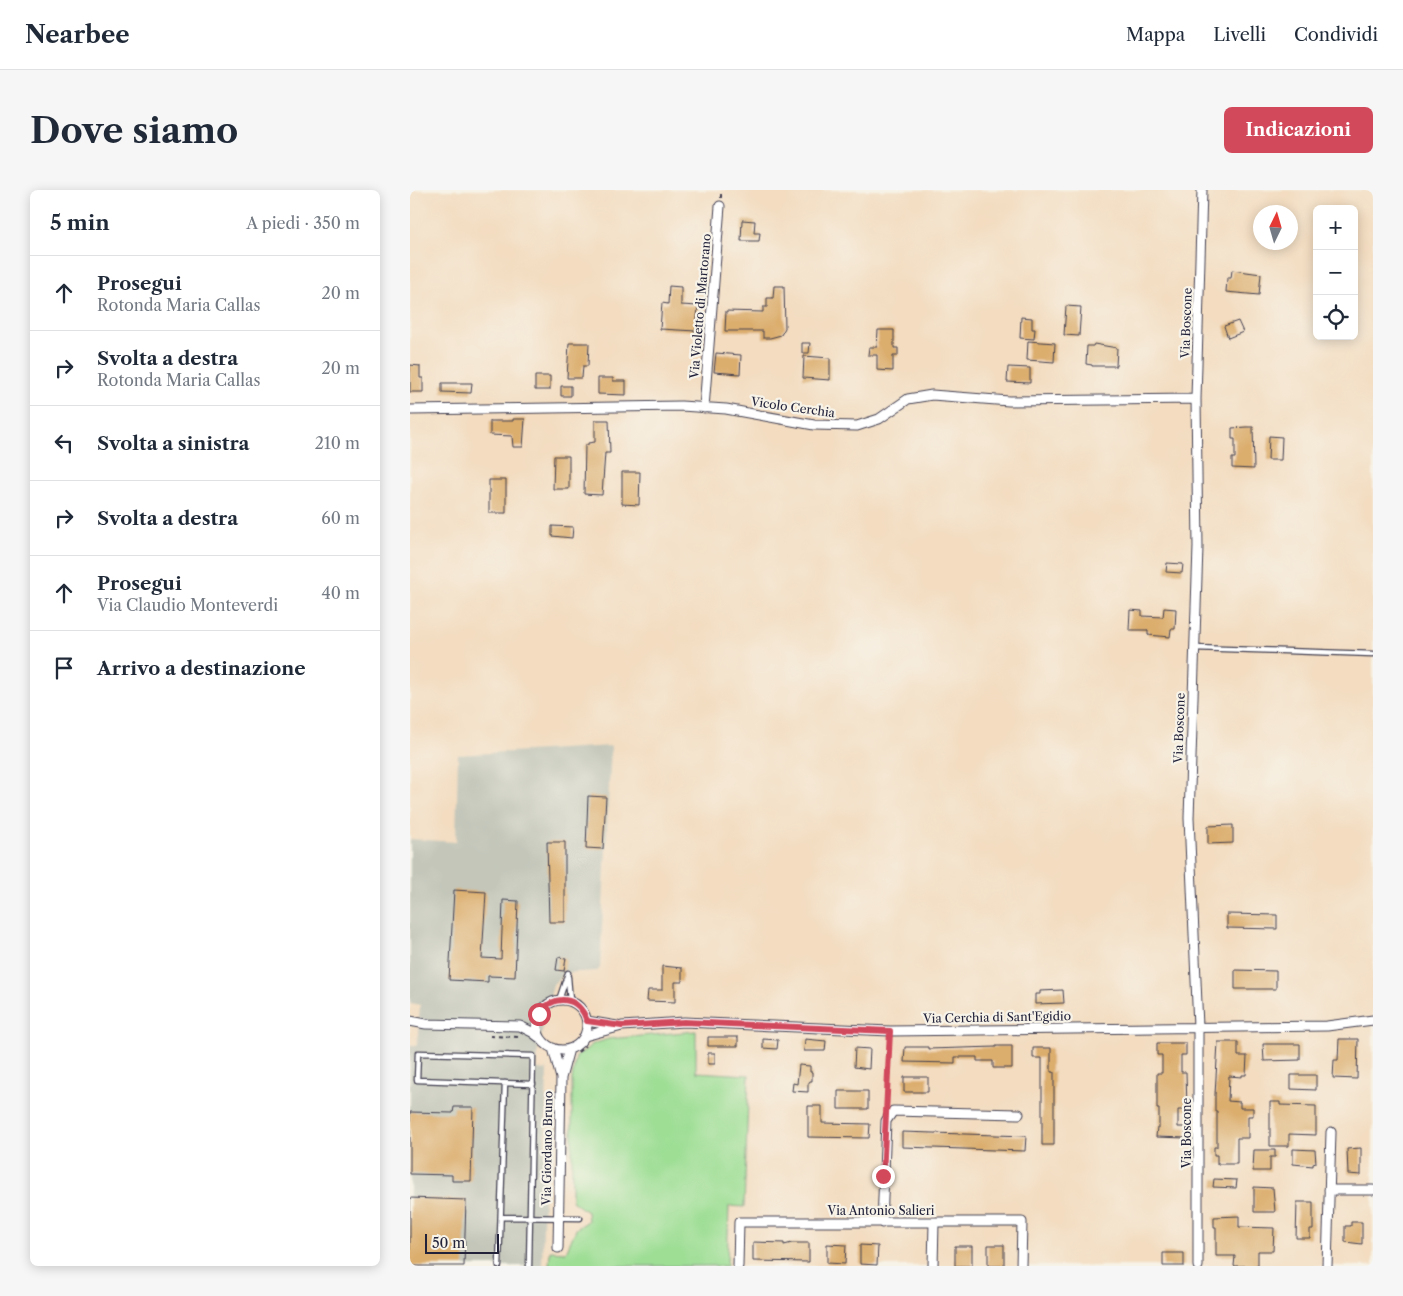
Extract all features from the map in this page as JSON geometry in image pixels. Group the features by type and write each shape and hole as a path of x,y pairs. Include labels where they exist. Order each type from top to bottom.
{"street":[{"name":"Via Boscone","path":"1198,1266 1198,1027 1189,818 1198,547 1196,399 1202,190"},
{"name":"Via Violetto di Martorano","path":"704,408 720,206"},
{"name":"Vicolo Cerchia","path":"410,410 681,406 726,410 814,425 857,426 879,419 908,399 932,395 1009,401 1196,399"},
{"path":"410,1021 426,1024 520,1026 532,1032 549,1046 571,1053 585,1036 587,1028 587,1021 581,1008 570,1001 559,1000 551,1002 544,1007 539,1014 538,1030 540,1037 549,1046"},
{"path":"520,1026 539,1014"},
{"name":"Via Cerchia di Sant'Egidio","path":"585,1036 622,1026 684,1022 890,1031 1327,1026 1373,1020"},
{"name":"Via Cerchia di Sant'Egidio","path":"587,1021 622,1026"},
{"name":"Via Giordano Bruno","path":"549,1046 561,1078"},
{"name":"Via Giordano Bruno","path":"558,1248 561,1078 571,1053"},
{"path":"882,1222 886,1121 893,1111 1019,1114"},
{"path":"1327,1266 1330,1132"},
{"path":"1329,1190 1373,1190"},
{"name":"Via Antonio Salieri","path":"738,1266 739,1222 1022,1222 1021,1266"},
{"path":"933,1266 934,1223"}],"lane":[{"path":"1194,648 1373,654"},
{"path":"559,1000 568,973 570,1001"},
{"name":"Via Giordano Bruno","path":"529,1266 533,1084 533,1056 418,1053 417,1080 533,1084"},
{"path":"499,1266 505,1083"},
{"name":"Via Giordano Bruno","path":"501,1217 580,1218"}],"path":[{"path":"886,1121 890,1031"},
{"path":"488,1036 528,1038"},
{"path":"571,1053 585,1046"}],"shaded area":[{"path":"611,746 600,968 597,971 561,973 561,977 553,984 538,1050 537,1069 547,1070 542,1266 410,1266 410,1046 417,1046 420,1005 410,1003 410,839 456,842 458,755"}],"green space":[{"path":"696,1031 696,1072 749,1075 744,1207 729,1206 727,1266 549,1266 550,1251 566,1252 576,1229 588,1221 587,1212 572,1201 572,1079 576,1057 593,1044 608,1039"}],"building":[{"path":"742,220 755,221 754,233 760,233 759,241 741,241"},
{"path":"1232,270 1261,274 1259,295 1226,292 1227,278 1231,278"},
{"path":"669,286 681,287 681,305 698,306 696,331 660,329 662,303 668,304"},
{"path":"774,286 784,286 785,328 781,335 763,338 763,331 725,331 726,311 763,312 763,307 767,307 767,298 773,298"},
{"path":"1066,306 1081,307 1079,336 1064,335"},
{"path":"1021,317 1032,318 1032,329 1035,329 1034,339 1020,338"},
{"path":"1238,321 1243,332 1228,338 1224,326"},
{"path":"878,330 894,330 894,348 898,348 898,356 893,356 893,371 877,370 877,355 868,355 869,347 877,347"},
{"path":"1028,341 1055,343 1054,362 1027,360"},
{"path":"569,343 589,343 588,366 583,366 582,378 567,378"},
{"path":"802,343 810,343 809,353 802,353"},
{"path":"1094,344 1117,348 1116,366 1092,366 1086,364 1087,346 1093,346"},
{"path":"716,353 741,355 740,374 714,372"},
{"path":"804,356 830,358 830,380 803,378"},
{"path":"410,365 420,366 420,378 423,378 423,392 410,392"},
{"path":"1008,367 1030,368 1030,383 1007,382"},
{"path":"535,376 550,376 550,390 535,390"},
{"path":"598,378 613,378 613,381 626,381 626,395 598,394"},
{"path":"442,383 472,383 471,393 442,392"},
{"path":"561,386 571,386 571,396 561,396"},
{"path":"513,419 525,419 523,447 513,447 512,436 490,435 490,421 513,421"},
{"path":"595,420 609,420 610,453 605,453 602,495 584,494 585,445 595,442"},
{"path":"1253,427 1254,469 1232,468 1232,458 1235,458 1235,439 1232,439 1232,428"},
{"path":"1269,436 1282,437 1281,460 1268,460"},
{"path":"554,456 569,456 569,489 553,489"},
{"path":"622,472 640,472 639,505 622,504"},
{"path":"489,480 506,480 506,513 489,513"},
{"path":"552,526 573,527 572,538 552,536"},
{"path":"1167,563 1183,564 1182,573 1166,572"},
{"path":"1164,608 1176,609 1175,629 1171,629 1170,637 1148,635 1148,630 1129,630 1130,610 1142,611 1142,616 1163,617"},
{"path":"588,796 606,797 603,849 586,848"},
{"path":"1233,825 1233,843 1208,844 1208,826"},
{"path":"547,842 565,842 565,922 549,922"},
{"path":"454,890 486,892 482,958 501,959 503,900 518,901 515,977 488,976 488,982 449,980"},
{"path":"1227,914 1277,915 1277,929 1227,928"},
{"path":"558,957 566,958 564,971 556,970"},
{"path":"662,966 682,968 682,982 675,982 675,1002 647,1001 648,990 662,990"},
{"path":"1235,970 1276,971 1276,989 1235,989"},
{"path":"1063,990 1064,1003 1035,1004 1035,994 1040,994 1040,991"},
{"path":"708,1037 738,1037 738,1046 708,1046"},
{"path":"763,1039 778,1040 777,1049 763,1048"},
{"path":"805,1039 826,1041 825,1051 804,1051"},
{"path":"1339,1039 1358,1039 1357,1079 1333,1078 1334,1060 1338,1060"},
{"path":"1218,1042 1238,1042 1238,1056 1247,1056 1246,1075 1242,1075 1242,1077 1229,1076 1228,1101 1240,1102 1240,1108 1253,1108 1253,1116 1248,1116 1248,1138 1237,1138 1237,1164 1217,1164 1217,1155 1214,1155 1214,1147 1217,1147 1215,1095"},
{"path":"1157,1043 1186,1043 1186,1055 1181,1055 1181,1072 1186,1072 1187,1110 1178,1110 1178,1127 1186,1127 1186,1138 1156,1137 1157,1127 1159,1127 1157,1073 1162,1073 1162,1055 1157,1055"},
{"path":"1263,1044 1300,1044 1300,1060 1264,1061"},
{"path":"1012,1046 1012,1068 993,1068 993,1061 977,1061 977,1057 955,1057 955,1063 904,1062 905,1047 928,1047 928,1049"},
{"path":"855,1048 870,1049 869,1069 854,1067"},
{"path":"1033,1048 1051,1048 1051,1072 1054,1072 1054,1145 1042,1145 1042,1058 1033,1058"},
{"path":"708,1053 715,1053 715,1064 708,1064"},
{"path":"799,1065 810,1066 810,1072 812,1072 812,1081 808,1084 808,1092 792,1091 793,1083 797,1084"},
{"path":"1291,1075 1316,1075 1316,1090 1291,1089"},
{"path":"904,1077 928,1077 928,1092 904,1092"},
{"path":"838,1091 868,1091 868,1109 838,1109"},
{"path":"1270,1102 1280,1102 1280,1105 1316,1106 1316,1135 1289,1134 1289,1146 1270,1146"},
{"path":"808,1106 822,1106 822,1123 870,1124 869,1138 808,1137"},
{"path":"454,1107 473,1107 471,1181 452,1181 452,1175 410,1174 410,1112 453,1113"},
{"path":"902,1132 1026,1136 1025,1151 902,1147"},
{"path":"1361,1148 1361,1175 1348,1174 1347,1149"},
{"path":"1293,1149 1315,1150 1316,1163 1313,1166 1293,1164"},
{"path":"1254,1150 1275,1150 1275,1157 1270,1157 1270,1171 1253,1171"},
{"path":"1214,1179 1237,1180 1236,1188 1213,1187"},
{"path":"1254,1187 1273,1188 1275,1212 1254,1212"},
{"path":"410,1198 466,1200 464,1266 410,1266"},
{"path":"1297,1202 1313,1202 1313,1229 1310,1229 1310,1238 1296,1238"},
{"path":"1239,1216 1239,1227 1274,1228 1273,1251 1258,1251 1258,1266 1234,1266 1235,1256 1216,1256 1214,1217"},
{"path":"1351,1222 1362,1222 1362,1244 1345,1242 1345,1226 1351,1226"},
{"path":"753,1242 784,1243 784,1245 809,1243 809,1262 753,1261"},
{"path":"827,1244 846,1245 845,1264 827,1263"},
{"path":"860,1245 878,1246 877,1265 860,1264"},
{"path":"988,1245 1004,1245 1004,1266 988,1266"},
{"path":"955,1246 972,1246 972,1266 955,1266"},
{"path":"1163,1253 1184,1253 1184,1266 1163,1266"}],"route":[{"path":"539,1014 551,1002 565,1000 581,1008 587,1021 622,1026 684,1022 890,1031 883,1176"}]}
